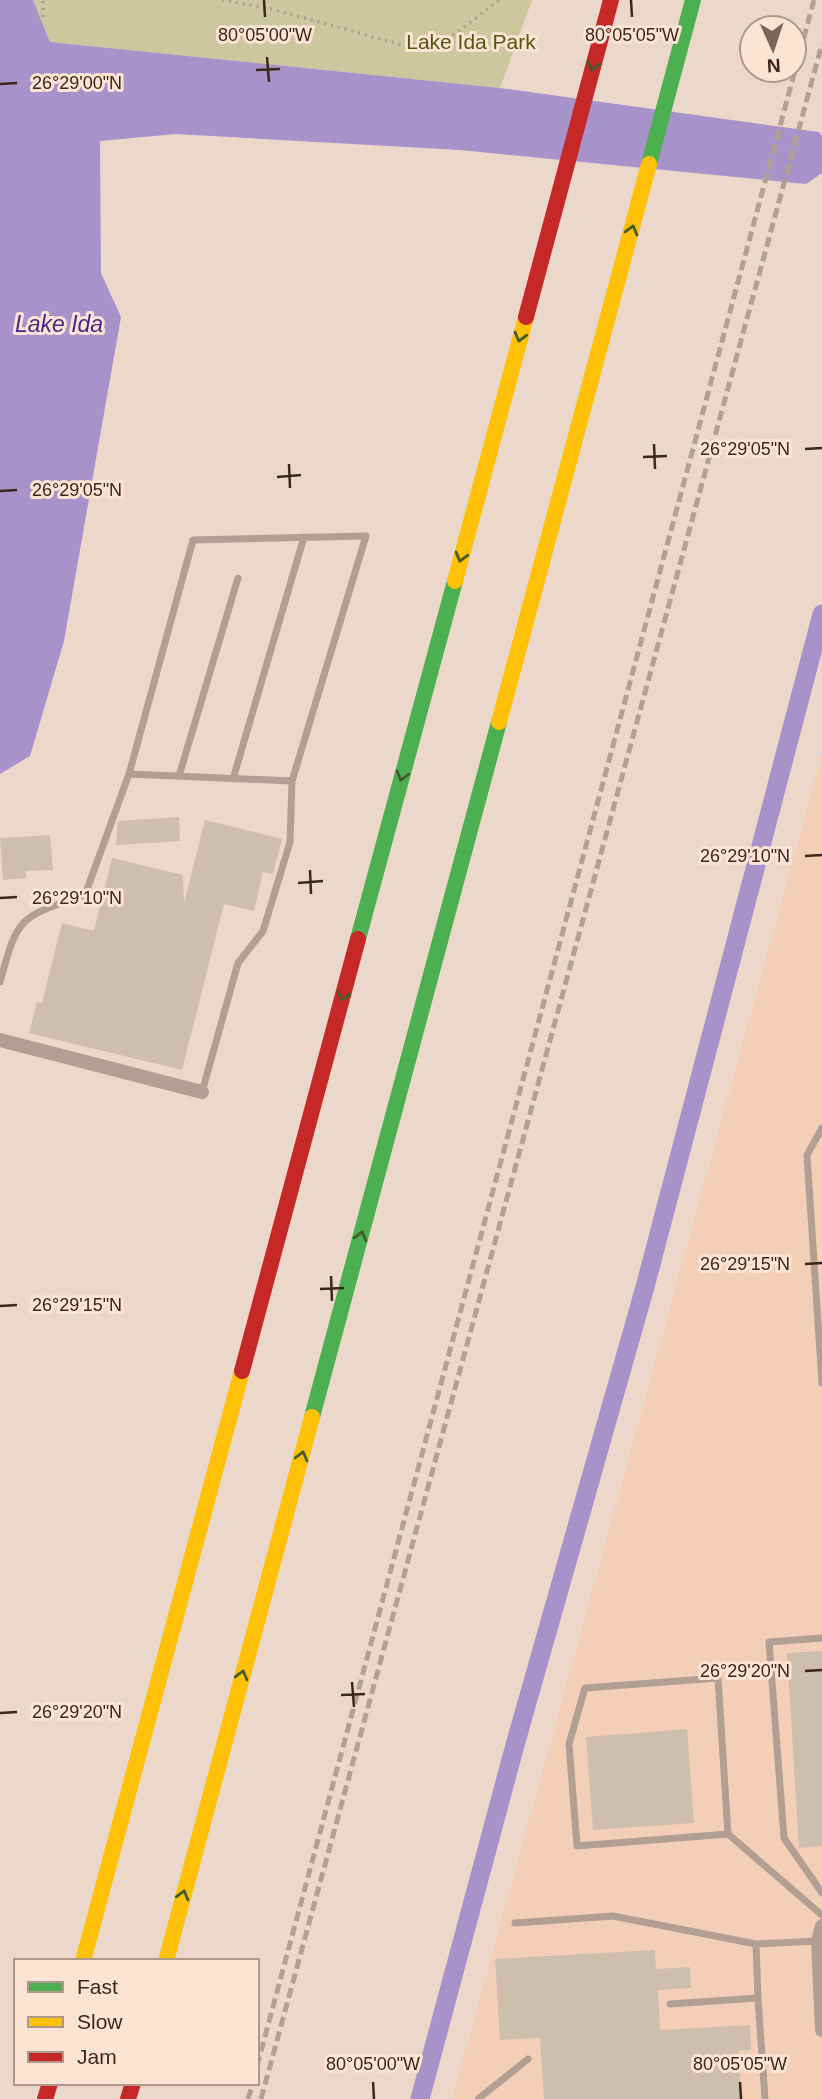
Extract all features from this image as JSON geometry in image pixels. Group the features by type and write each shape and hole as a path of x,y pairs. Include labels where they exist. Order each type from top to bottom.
{"highway":[{"path":"84,1959 611,0"},
{"path":"167,1959 693,0"}],"street":[{"path":"0,1040 202,1092"},
{"path":"822,1926 818,1941 822,2031"}],"lane":[{"path":"0,982 13,935 34,913 85,895 129,774 193,540 366,536 292,781 290,842 263,931 238,963 202,1092"},
{"path":"233,779 304,537"},
{"path":"179,776 238,578"},
{"path":"129,774 292,781"},
{"path":"822,1128 807,1155 822,1383"},
{"path":"822,1639 769,1642 784,1838 822,1894"},
{"path":"728,1834 718,1678 585,1688 569,1744 577,1846 728,1834 822,1915"},
{"path":"515,1923 613,1916 757,1944 818,1941"},
{"path":"757,1944 765,2099"},
{"path":"670,2004 758,1998"},
{"path":"478,2099 528,2059"}],"path":[{"path":"43,0 43,17"},
{"path":"222,0 272,9 406,46 451,37 499,0"}],"shaded area":[{"path":"822,754 822,2099 452,2099 578,1642"}],"green space":[{"name":"Lake Ida Park","path":"33,0 532,0 500,88 50,42"}],"water":[{"name":"Lake Ida","path":"0,0 33,0 50,42 500,88 819,132 822,136 822,173 806,184 460,150 176,134 100,141 101,273 121,317 64,641 30,756 0,774"}],"building":[{"path":"179,817 180,841 116,845 118,821"},
{"path":"205,820 282,839 273,874 263,872 254,911 224,904 182,1070 29,1033 37,1002 42,1003 62,923 94,931 112,858 183,875 184,903"},
{"path":"50,835 53,870 26,871 26,878 3,880 0,838"},
{"path":"822,1651 822,1846 799,1848 787,1653"},
{"path":"687,1729 694,1823 593,1830 586,1737"},
{"path":"655,1950 656,1969 690,1967 691,1988 658,1990 660,2030 750,2025 751,2050 738,2051 741,2099 544,2099 540,2038 500,2040 495,1959"}],"waterway":[{"path":"420,2099 515,1745 645,1287 822,614"}],"railway":[{"path":"259,2059 814,0"},
{"path":"261,2099 822,44"},
{"path":"248,2099 252,2085"}],"traffic: fast":[{"path":"649,164 693,0"},
{"path":"358,939 455,581"},
{"path":"312,1417 499,722"}],"traffic: slow":[{"path":"499,722 649,164"},
{"path":"455,581 526,317"},
{"path":"84,1959 242,1371"},
{"path":"167,1959 312,1417"}],"traffic: jam":[{"path":"526,317 611,0"},
{"path":"242,1371 358,939"},
{"path":"45,2099 49,2085"},
{"path":"128,2099 132,2085"}]}
